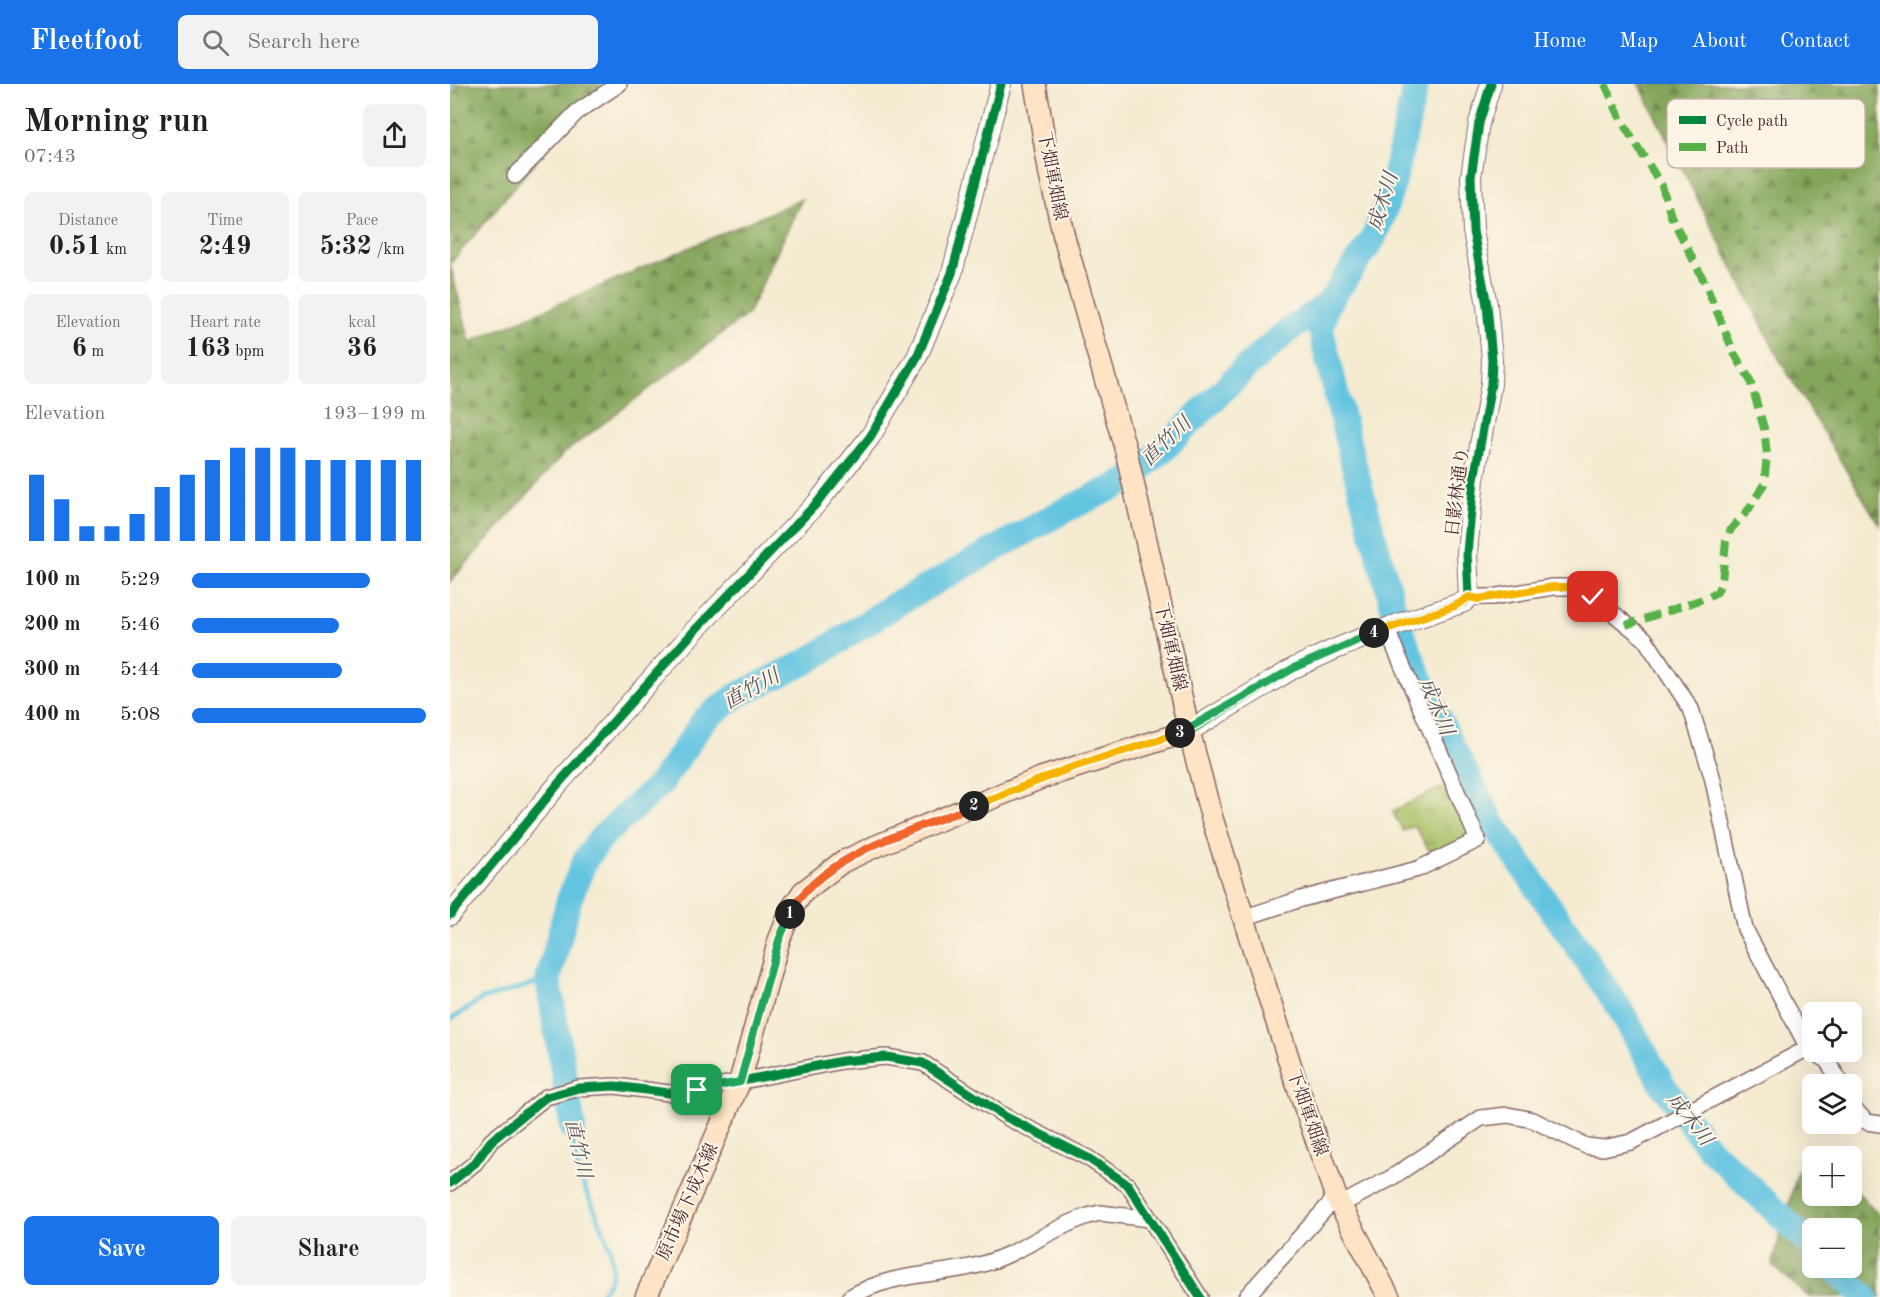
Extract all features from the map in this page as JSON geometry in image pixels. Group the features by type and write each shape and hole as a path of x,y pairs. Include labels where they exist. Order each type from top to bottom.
{"main road":[{"name":"下畑軍畑線","path":"1035,84 1050,175 1064,237 1126,451 1189,731 1211,815 1338,1201 1389,1297"},
{"name":"原市場下成木線","path":"646,1297 740,1082 785,923 803,892 842,862 876,846 1041,778 1189,731"}],"street":[{"path":"515,176 577,112 619,84"},
{"path":"450,915 559,783 696,629 823,497 876,428 925,340 952,273 1001,84"},
{"name":"日影林通り","path":"1469,597 1467,554 1474,479 1491,384 1492,360 1487,305 1473,231 1471,177 1479,123 1491,84"},
{"path":"1189,731 1294,668 1388,628 1464,603 1469,597 1478,599 1553,587 1572,587 1593,597 1645,639 1691,709 1712,776 1745,928 1802,1033"},
{"path":"1243,918 1301,899 1418,869 1478,840 1388,628"},
{"path":"1246,1297 1338,1201 1391,1178 1481,1118 1508,1115 1533,1120 1572,1141 1603,1148 1631,1142 1802,1054"},
{"path":"450,1183 475,1163 491,1142 546,1097 555,1094 579,1088 615,1086 669,1093 697,1090 842,1061 886,1057 923,1063 1006,1117 1088,1158 1128,1185 1200,1297"},
{"path":"1862,1117 1867,1122 1880,1124"},
{"path":"850,1297 884,1280 948,1272 1006,1256 1088,1216 1100,1213 1150,1219"}],"green space":[{"path":"450,84 601,84 450,264"},
{"path":"1639,84 1880,84 1880,526 1779,359 1682,168 1865,168 1865,99 1667,99 1667,139"},
{"path":"802,199 748,314 563,454 450,582 450,264 470,342"},
{"path":"1449,784 1472,837 1434,858 1414,826 1403,831 1392,811"},
{"path":"1798,1170 1802,1171 1802,1206 1862,1206 1862,1197 1880,1216 1880,1297 1809,1297 1772,1265"}],"waterway":[{"path":"450,93 453,84"},
{"name":"成木川","path":"1416,84 1393,184 1383,214 1373,239 1327,305 1321,330 1350,451 1396,617 1416,669 1452,746 1493,824 1620,1009 1664,1087 1708,1147 1802,1236"},
{"name":"直竹川","path":"573,1128 548,980 569,900 585,860 601,838 661,783 704,720 736,696 808,661 898,603 1065,510 1127,481 1163,450 1243,370 1287,331 1327,305"},
{"path":"450,1020 482,999 548,980"},
{"name":"直竹川","path":"573,1128 579,1173 611,1254 611,1277 598,1297"},
{"name":"成木川","path":"1845,1278 1865,1297"}],"marked path":[{"path":"1605,84 1622,122 1662,186 1671,216 1705,283 1734,353 1750,380 1764,428 1767,455 1764,484 1749,509 1731,529 1726,541 1722,581 1717,592 1703,599 1626,625"}],"cycle path":[{"path":"450,915 559,783 696,629 817,503 870,437 917,357 952,273 1001,84"},
{"path":"1189,731 1294,668 1390,627 1464,602 1469,597 1467,553 1474,479 1491,384 1492,360 1487,305 1473,231 1471,177 1479,123 1491,84"},
{"path":"450,1183 475,1163 491,1141 546,1097 579,1088 615,1086 669,1093 697,1090 842,1061 886,1057 923,1063 1006,1117 1088,1158 1128,1185 1200,1297"}],"route":[{"path":"697,1090 740,1082 785,923 803,892 842,862 1041,778 1189,731 1294,668 1386,628 1464,603 1469,597 1478,599 1553,587 1572,587 1593,597"}]}
